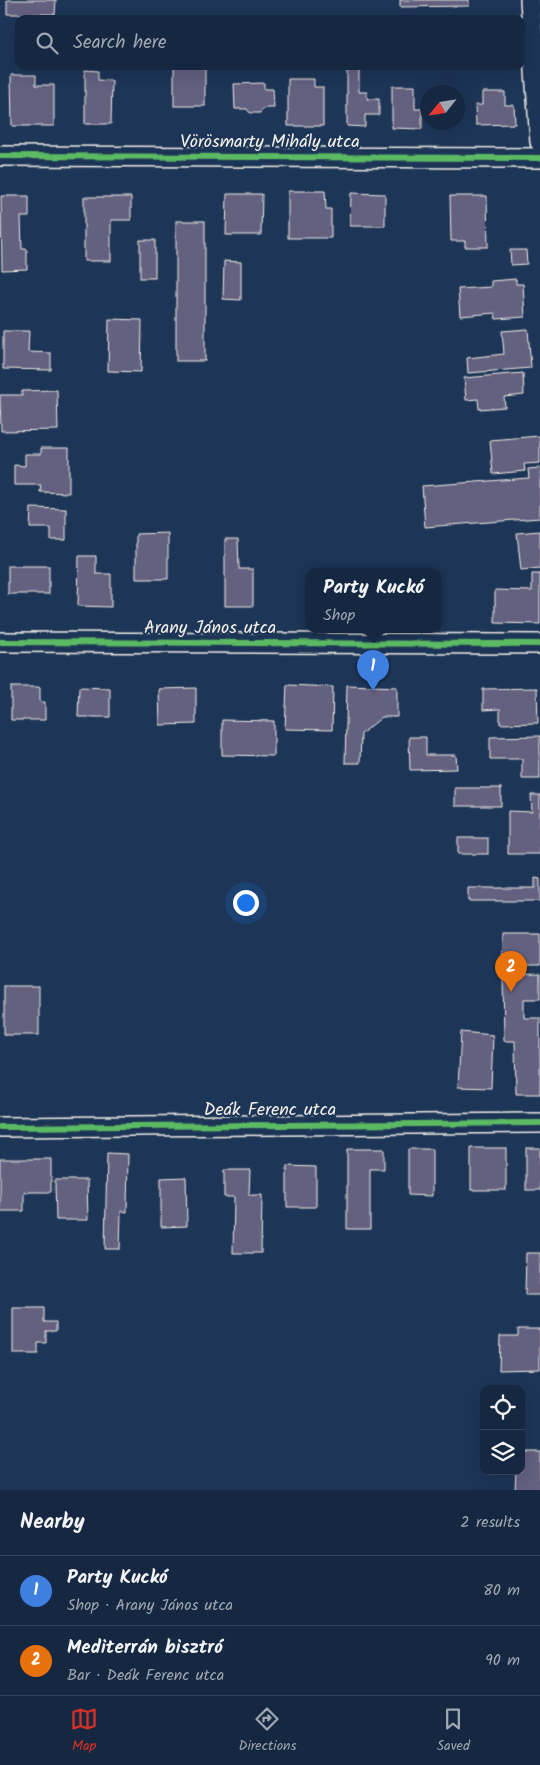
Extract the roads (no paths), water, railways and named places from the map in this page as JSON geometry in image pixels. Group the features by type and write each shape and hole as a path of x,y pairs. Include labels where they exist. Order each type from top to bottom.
{"street":[{"path":"530,0 540,142"},
{"name":"Vörösmarty Mihály utca","path":"0,156 540,158"},
{"name":"Arany János utca","path":"0,642 540,644"},
{"name":"Deák Ferenc utca","path":"0,1127 540,1123"}],"place":[{"name":"Party Kuckó","path":"373,691"},
{"name":"Mediterrán bisztró","path":"511,992"}]}
